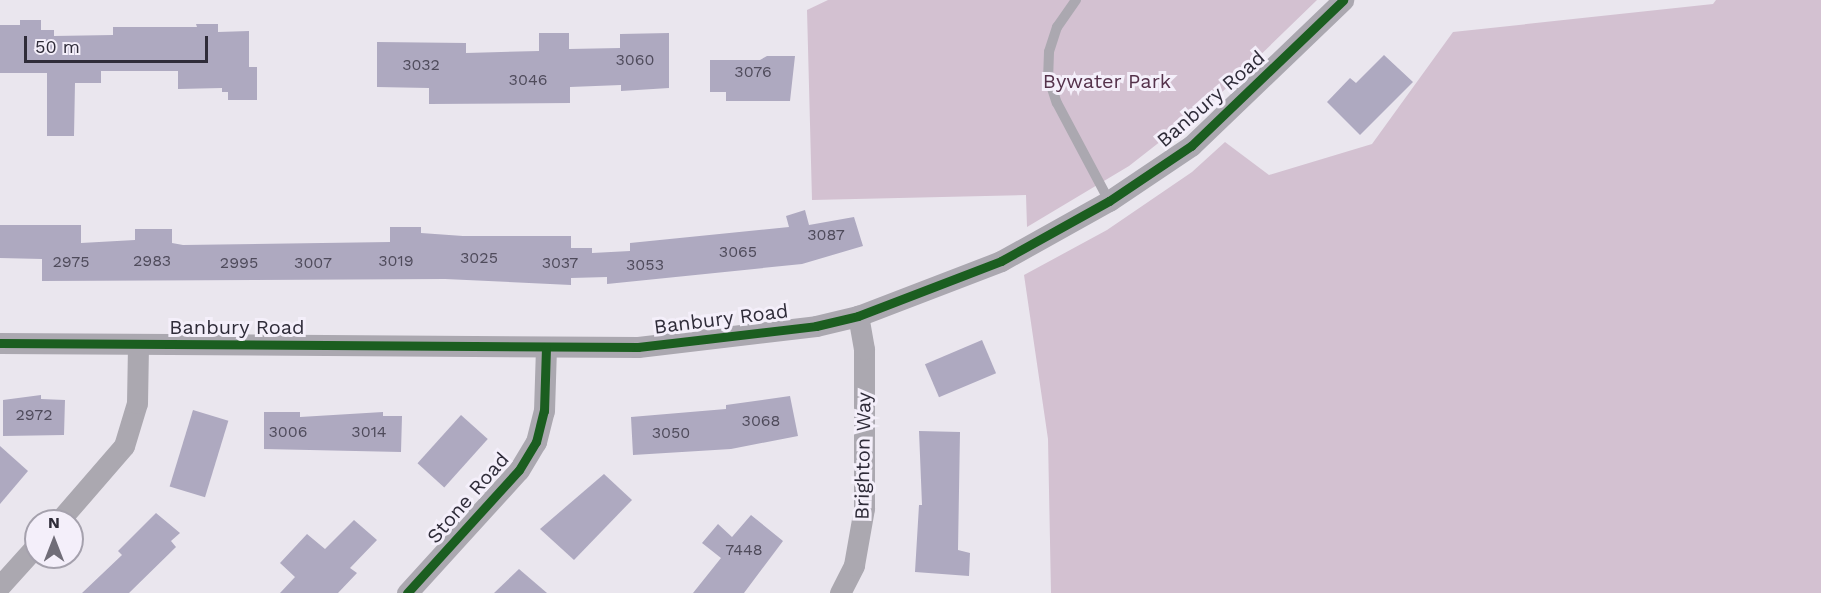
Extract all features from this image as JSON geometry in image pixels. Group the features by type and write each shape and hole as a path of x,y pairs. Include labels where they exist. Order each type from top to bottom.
{"street":[{"name":"Banbury Road","path":"0,343 638,347 732,338 858,316 1001,261 1109,201 1191,146 1343,0"},
{"name":"Brighton Way","path":"840,593 854,565 864,508 864,349 858,316"},
{"path":"69,509 124,446 138,403 138,344"},
{"name":"Stone Road","path":"407,593 519,471 536,442 544,411 546,347"},
{"path":"0,586 24,559"}],"lane":[{"path":"1076,0 1057,27 1048,52 1048,76 1057,103 1109,201"}],"green space":[{"name":"Bywater Park","path":"828,0 1317,0 1216,98 1129,166 1027,227 1026,195 812,200 807,10"},
{"path":"1716,0 1821,0 1821,593 1051,593 1048,439 1024,275 1107,230 1192,172 1225,142 1269,175 1372,144 1453,32 1713,4"}],"building":[{"path":"20,20 41,20 41,30 54,30 54,36 113,35 113,27 197,27 196,24 218,24 218,32 249,31 249,67 257,67 257,100 228,100 228,92 222,92 222,88 178,89 178,71 101,71 101,83 75,83 74,136 47,136 47,73 0,73 0,25 20,25"},
{"path":"539,33 569,33 569,49 620,48 620,34 669,33 669,88 621,91 621,85 570,87 570,103 429,104 429,88 377,87 377,42 466,43 466,53 539,51"},
{"path":"1384,55 1413,82 1360,135 1327,102 1350,78 1356,83"},
{"path":"767,56 795,56 790,101 726,101 726,92 710,92 710,60 760,60"},
{"path":"805,210 809,225 854,217 863,246 802,264 607,284 607,277 571,278 571,285 445,279 42,281 42,259 0,258 0,225 81,225 81,243 135,240 135,229 172,229 172,243 183,245 390,242 390,227 421,227 421,233 463,236 571,236 571,248 592,248 592,253 630,251 630,243 789,227 786,216"},
{"path":"982,340 996,373 939,397 925,364"},
{"path":"41,395 41,399 65,400 64,435 3,436 3,400"},
{"path":"790,396 798,436 731,449 633,455 631,417 726,409 726,405"},
{"path":"193,410 228,421 205,497 170,487"},
{"path":"264,412 300,412 300,417 383,412 383,416 402,416 401,452 264,449"},
{"path":"461,415 488,439 444,487 418,463"},
{"path":"919,431 960,432 958,550 970,553 969,576 915,572 919,505 922,505"},
{"path":"0,446 28,471 0,504"},
{"path":"604,474 632,500 574,560 540,529"},
{"path":"156,513 180,533 171,541 176,547 129,593 82,593 122,555 118,551"},
{"path":"751,515 783,541 744,593 693,593 721,558 702,543 718,524 732,537"},
{"path":"354,520 377,540 350,568 357,573 338,593 280,593 295,577 280,563 307,534 325,549"},
{"path":"519,569 547,593 494,593"}],"cycle path":[{"path":"0,343 638,347 816,326 858,316 1001,261 1109,201 1191,146 1343,0"},
{"path":"407,593 519,470 536,442 544,411 546,347"}]}
